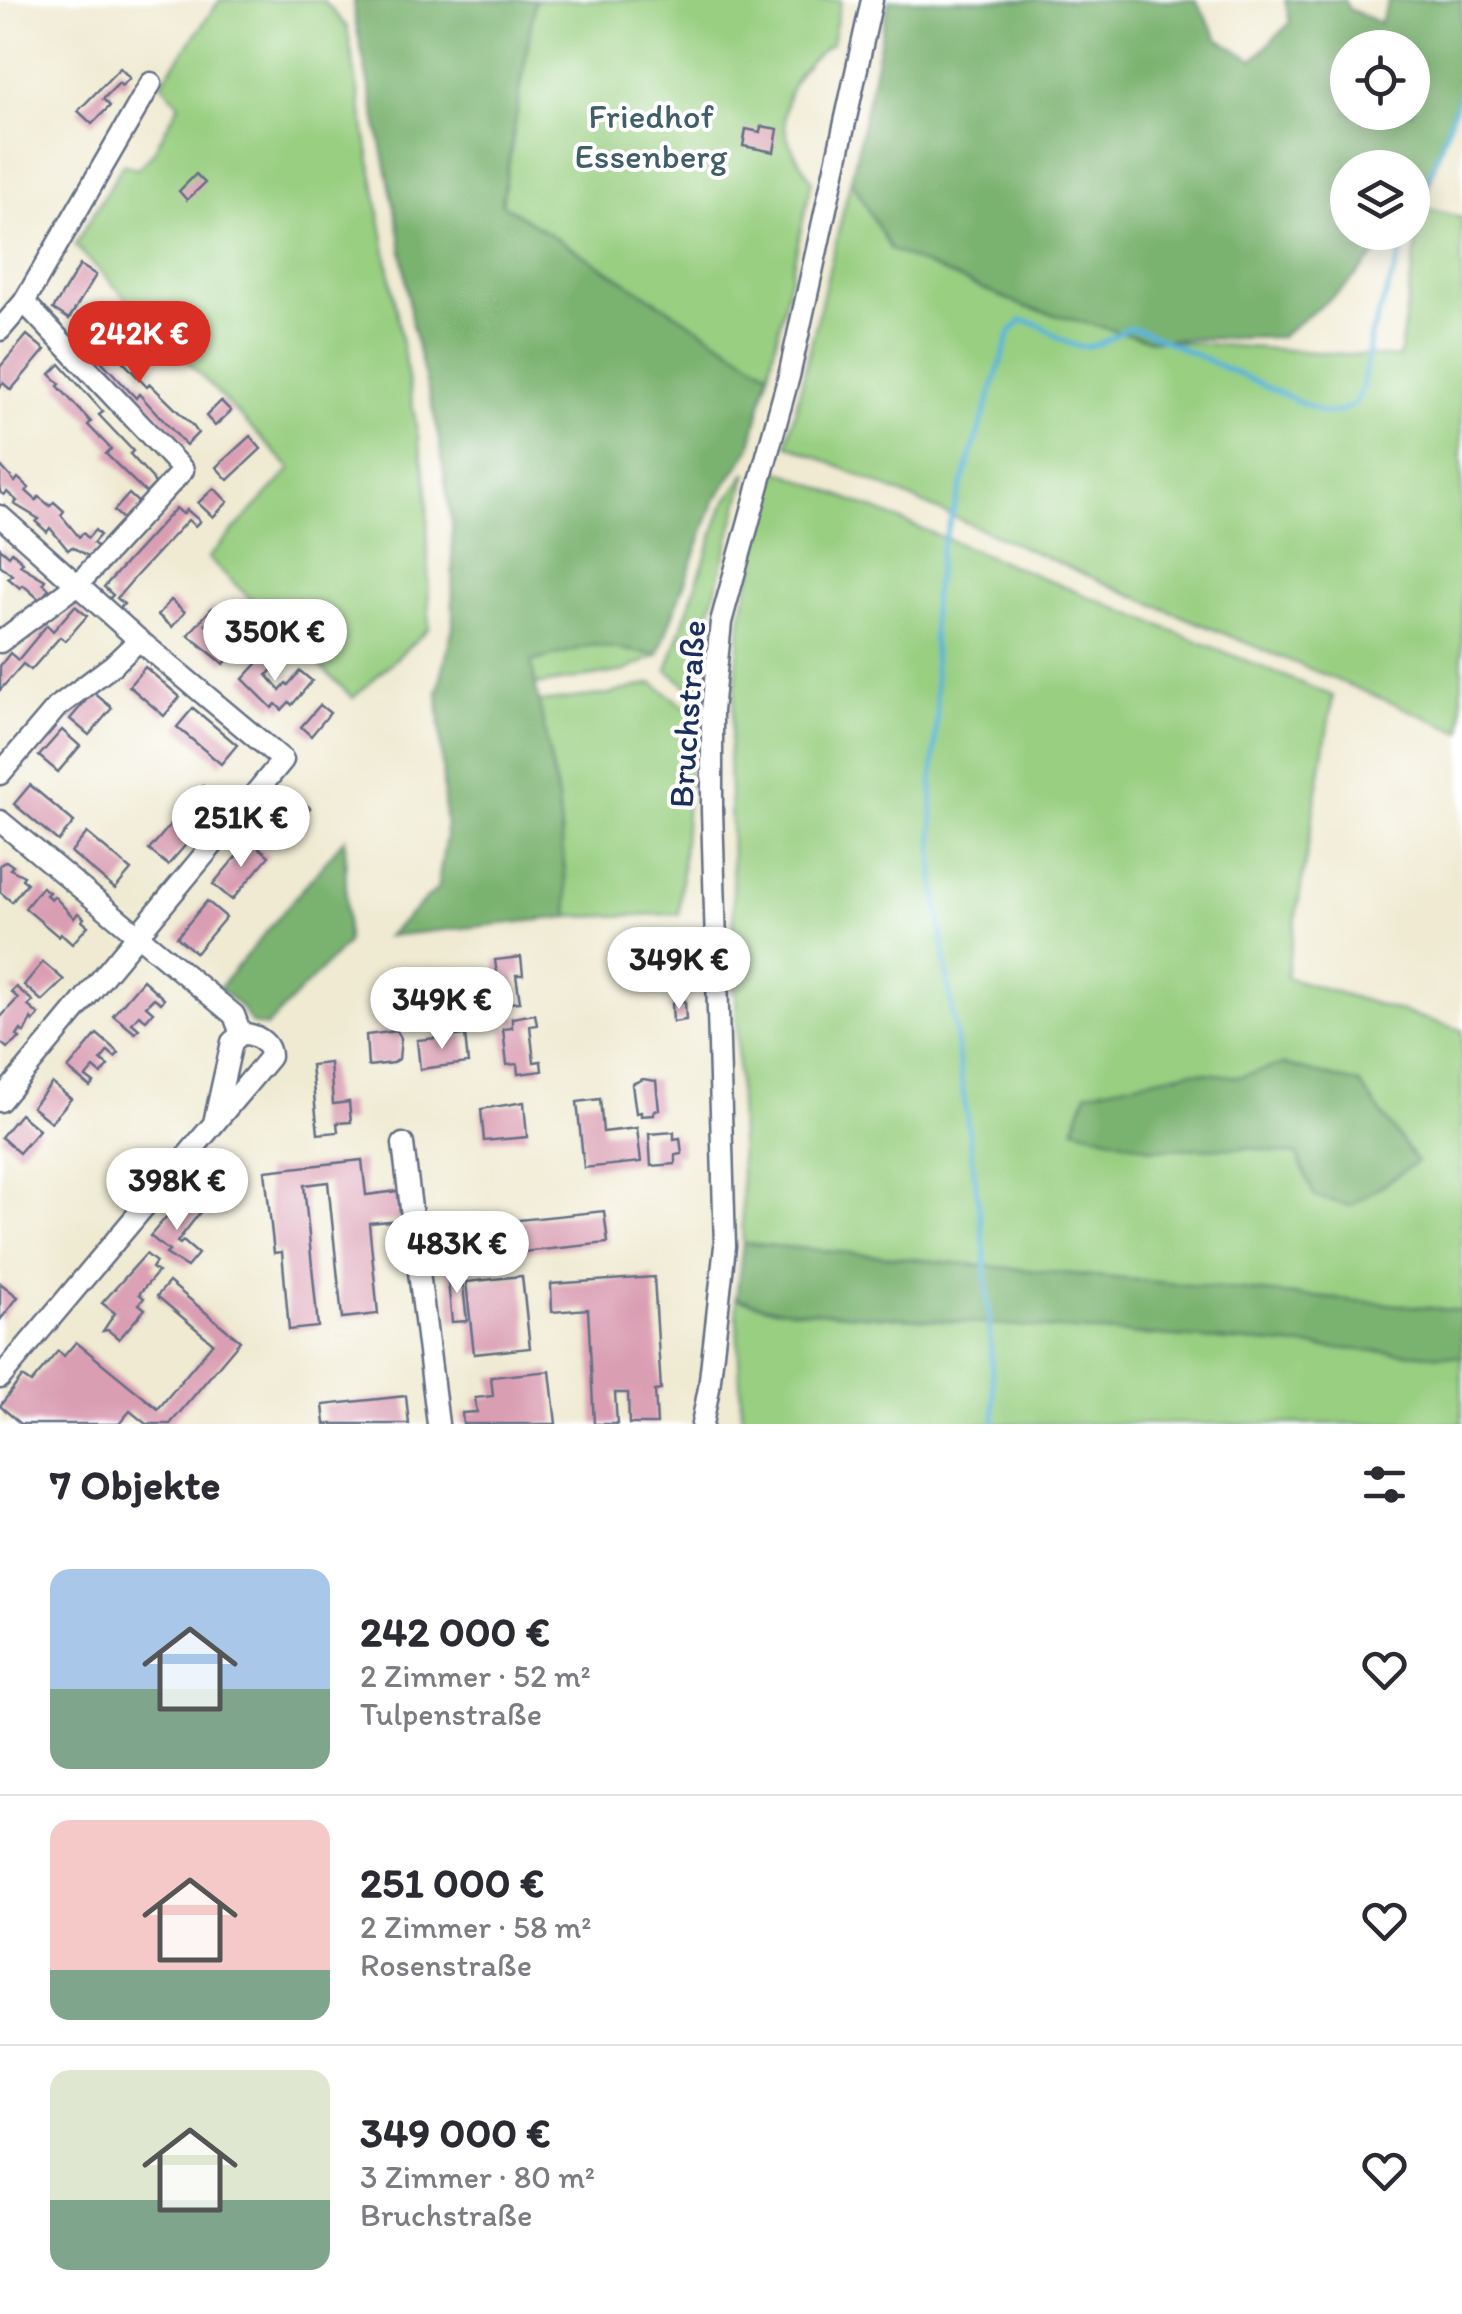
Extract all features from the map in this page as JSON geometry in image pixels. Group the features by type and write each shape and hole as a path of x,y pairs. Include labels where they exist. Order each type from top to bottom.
{"street":[{"name":"Bruchstraße","path":"702,1424 725,1246 712,810 712,712 721,622 789,376 872,0"},
{"path":"0,330 24,302 151,83"},
{"path":"0,642 78,583 183,470 24,302"},
{"path":"0,516 139,640 284,760 0,1101"},
{"path":"0,774 57,707 114,666 139,640"},
{"path":"0,821 234,1015 241,1034"},
{"path":"0,1378 270,1057 262,1040 241,1034"},
{"path":"214,1123 226,1059 232,1042 241,1034"},
{"path":"403,1144 438,1424"}],"green space":[{"path":"220,0 323,0 347,27 427,488 429,628 353,698 208,558 291,469 75,245 123,164 137,169 153,153 179,104 161,83"},
{"path":"354,0 535,0 502,204 769,372 750,449 714,502 658,655 592,645 531,662 558,799 569,917 387,936 437,889 446,836 438,691 453,626 452,526 437,427 412,325 399,229"},
{"name":"Friedhof Essenberg","path":"535,0 841,0 832,43 801,72 785,110 788,139 812,181 769,372 502,204"},
{"path":"889,0 1196,0 1218,39 1253,60 1290,23 1285,0 1344,0 1349,9 1380,23 1389,0 1462,0 1462,82 1430,182 1430,150 1330,150 1330,250 1381,250 1345,287 1280,337 1150,340 1025,307 891,250 851,179"},
{"path":"851,179 891,250 1150,340 1399,358 1415,250 1430,250 1430,209 1462,218 1462,732 1162,608 787,444"},
{"path":"777,470 1333,696 1286,977 1462,1030 1462,1311 743,1243 729,759 742,611"},
{"path":"747,472 708,619 698,694 667,670 723,506"},
{"path":"592,645 658,655 625,671 535,685 530,662"},
{"path":"653,683 693,713 679,914 569,917 558,799 539,702 609,694"},
{"path":"345,838 347,943 266,1027 252,1024 241,1007 219,988"},
{"path":"1283,1064 1360,1084 1417,1162 1351,1206 1315,1197 1297,1155 1249,1148 1153,1149 1074,1128 1087,1092 1191,1071 1239,1077"},
{"path":"743,1243 1462,1311 1462,1357 775,1309 736,1298"},
{"path":"736,1298 775,1309 1462,1357 1462,1424 742,1424"}],"building":[{"path":"120,68 130,78 103,99 110,106 92,124 78,111"},
{"path":"761,126 778,129 774,152 743,146 746,129 760,132"},
{"path":"196,174 205,183 187,200 179,191"},
{"path":"80,265 96,275 69,319 53,309"},
{"path":"88,325 147,387 150,384 193,426 198,433 186,445 77,335"},
{"path":"27,335 45,350 11,390 3,383 0,387 0,367"},
{"path":"60,364 103,412 99,415 152,478 155,484 146,493 106,454 111,449 50,374"},
{"path":"221,401 231,411 215,426 206,416"},
{"path":"250,436 261,449 228,480 216,467"},
{"path":"0,465 15,482 18,478 29,488 26,491 36,500 39,497 50,506 54,502 64,511 61,515 79,537 83,533 88,538 95,530 100,535 93,543 98,547 90,557 72,547 68,550 50,528 47,532 36,522 39,519 14,504 17,501 7,492 0,492"},
{"path":"214,488 228,502 213,517 198,503"},
{"path":"129,494 140,504 125,521 114,511"},
{"path":"176,508 183,514 187,510 200,521 195,526 188,520 137,575 117,598 124,604 119,609 104,587"},
{"path":"0,548 9,556 12,552 23,562 20,565 45,580 43,583 49,589 40,600 8,578 12,575 0,565"},
{"path":"171,600 185,612 172,627 158,615"},
{"path":"75,606 87,616 65,641 60,637 31,670 23,664 0,690 0,666 10,653 18,660 47,625 53,631"},
{"path":"212,608 216,612 205,624 214,631 220,624 228,631 223,638 231,646 237,639 242,642 224,664 188,635"},
{"path":"267,653 278,663 267,675 280,690 300,671 312,681 292,705 289,702 282,710 276,704 272,708 243,679"},
{"path":"145,667 180,697 164,716 129,686"},
{"path":"93,692 112,708 89,735 70,719"},
{"path":"320,705 330,713 311,736 301,727"},
{"path":"193,708 237,745 221,764 177,727"},
{"path":"62,730 80,746 58,772 39,756"},
{"path":"30,785 74,822 58,841 14,804"},
{"path":"203,786 222,802 200,828 181,812"},
{"path":"291,792 310,808 280,843 261,827"},
{"path":"172,823 191,839 168,865 149,850"},
{"path":"87,833 131,870 115,889 71,852"},
{"path":"250,840 269,856 232,900 213,884"},
{"path":"6,861 27,883 12,902 0,892 0,865"},
{"path":"42,887 74,918 78,913 84,918 82,921 88,926 72,944 25,908"},
{"path":"207,901 226,917 196,953 177,937"},
{"path":"521,957 523,975 516,975 520,1002 501,1004 495,960"},
{"path":"43,962 64,980 42,1001 24,985"},
{"path":"143,980 164,999 161,1003 154,998 146,1006 153,1012 146,1020 139,1015 132,1023 139,1029 135,1033 113,1015"},
{"path":"16,987 33,1001 28,1006 39,1015 7,1048 0,1042 0,1018 18,998 11,992"},
{"path":"685,1001 686,1020 673,1022 672,1003"},
{"path":"535,1014 537,1025 530,1026 534,1062 541,1061 542,1071 518,1074 517,1064 507,1065 503,1029 512,1028 512,1018"},
{"path":"397,1031 401,1038 399,1059 368,1066 366,1035"},
{"path":"97,1034 119,1053 115,1057 108,1051 101,1060 108,1066 101,1074 94,1068 86,1077 94,1083 90,1087 68,1069"},
{"path":"465,1035 468,1063 420,1069 417,1040"},
{"path":"330,1063 333,1104 349,1102 351,1122 337,1123 338,1132 318,1134 311,1065"},
{"path":"643,1079 656,1081 659,1110 654,1115 636,1113 632,1084"},
{"path":"52,1083 71,1099 51,1122 32,1107"},
{"path":"600,1099 603,1132 637,1128 641,1162 584,1168 577,1102"},
{"path":"524,1102 527,1137 484,1141 481,1109"},
{"path":"20,1114 39,1130 19,1153 1,1137"},
{"path":"674,1132 674,1139 680,1138 682,1154 675,1155 675,1164 651,1166 649,1134"},
{"path":"362,1160 366,1195 398,1191 401,1220 369,1223 378,1314 342,1318 328,1182 304,1185 318,1327 289,1330 282,1252 274,1253 265,1171"},
{"path":"179,1202 186,1208 190,1203 201,1211 177,1242 183,1241 198,1254 187,1267 166,1254 169,1251 150,1236"},
{"path":"604,1211 608,1243 446,1260 442,1228"},
{"path":"146,1254 156,1262 152,1268 158,1272 139,1294 144,1298 139,1304 145,1309 119,1339 108,1330 103,1331 115,1313 102,1303"},
{"path":"461,1270 467,1321 452,1322 447,1271"},
{"path":"522,1276 530,1348 474,1354 466,1282"},
{"path":"654,1277 661,1390 655,1391 657,1424 629,1424 628,1393 615,1393 617,1424 594,1424 588,1309 552,1312 551,1284"},
{"path":"169,1282 240,1341 170,1424 146,1424 130,1411 119,1424 21,1424 0,1406 22,1377 31,1383 58,1351 64,1356 76,1342 158,1409 213,1343 157,1296"},
{"path":"0,1283 18,1297 0,1320"},
{"path":"550,1371 556,1424 463,1424 462,1413 477,1412 475,1398 493,1396 491,1377"},
{"path":"406,1396 409,1424 325,1424 323,1405"}],"waterway":[{"path":"1430,174 1462,88"},
{"path":"995,1424 985,1252 934,879 932,784 937,714 932,608 941,550 1010,333 1021,321 1032,322 1066,342 1086,346 1102,343 1128,328 1143,331 1324,413 1339,412 1355,404 1362,389 1371,335 1402,250"}]}
